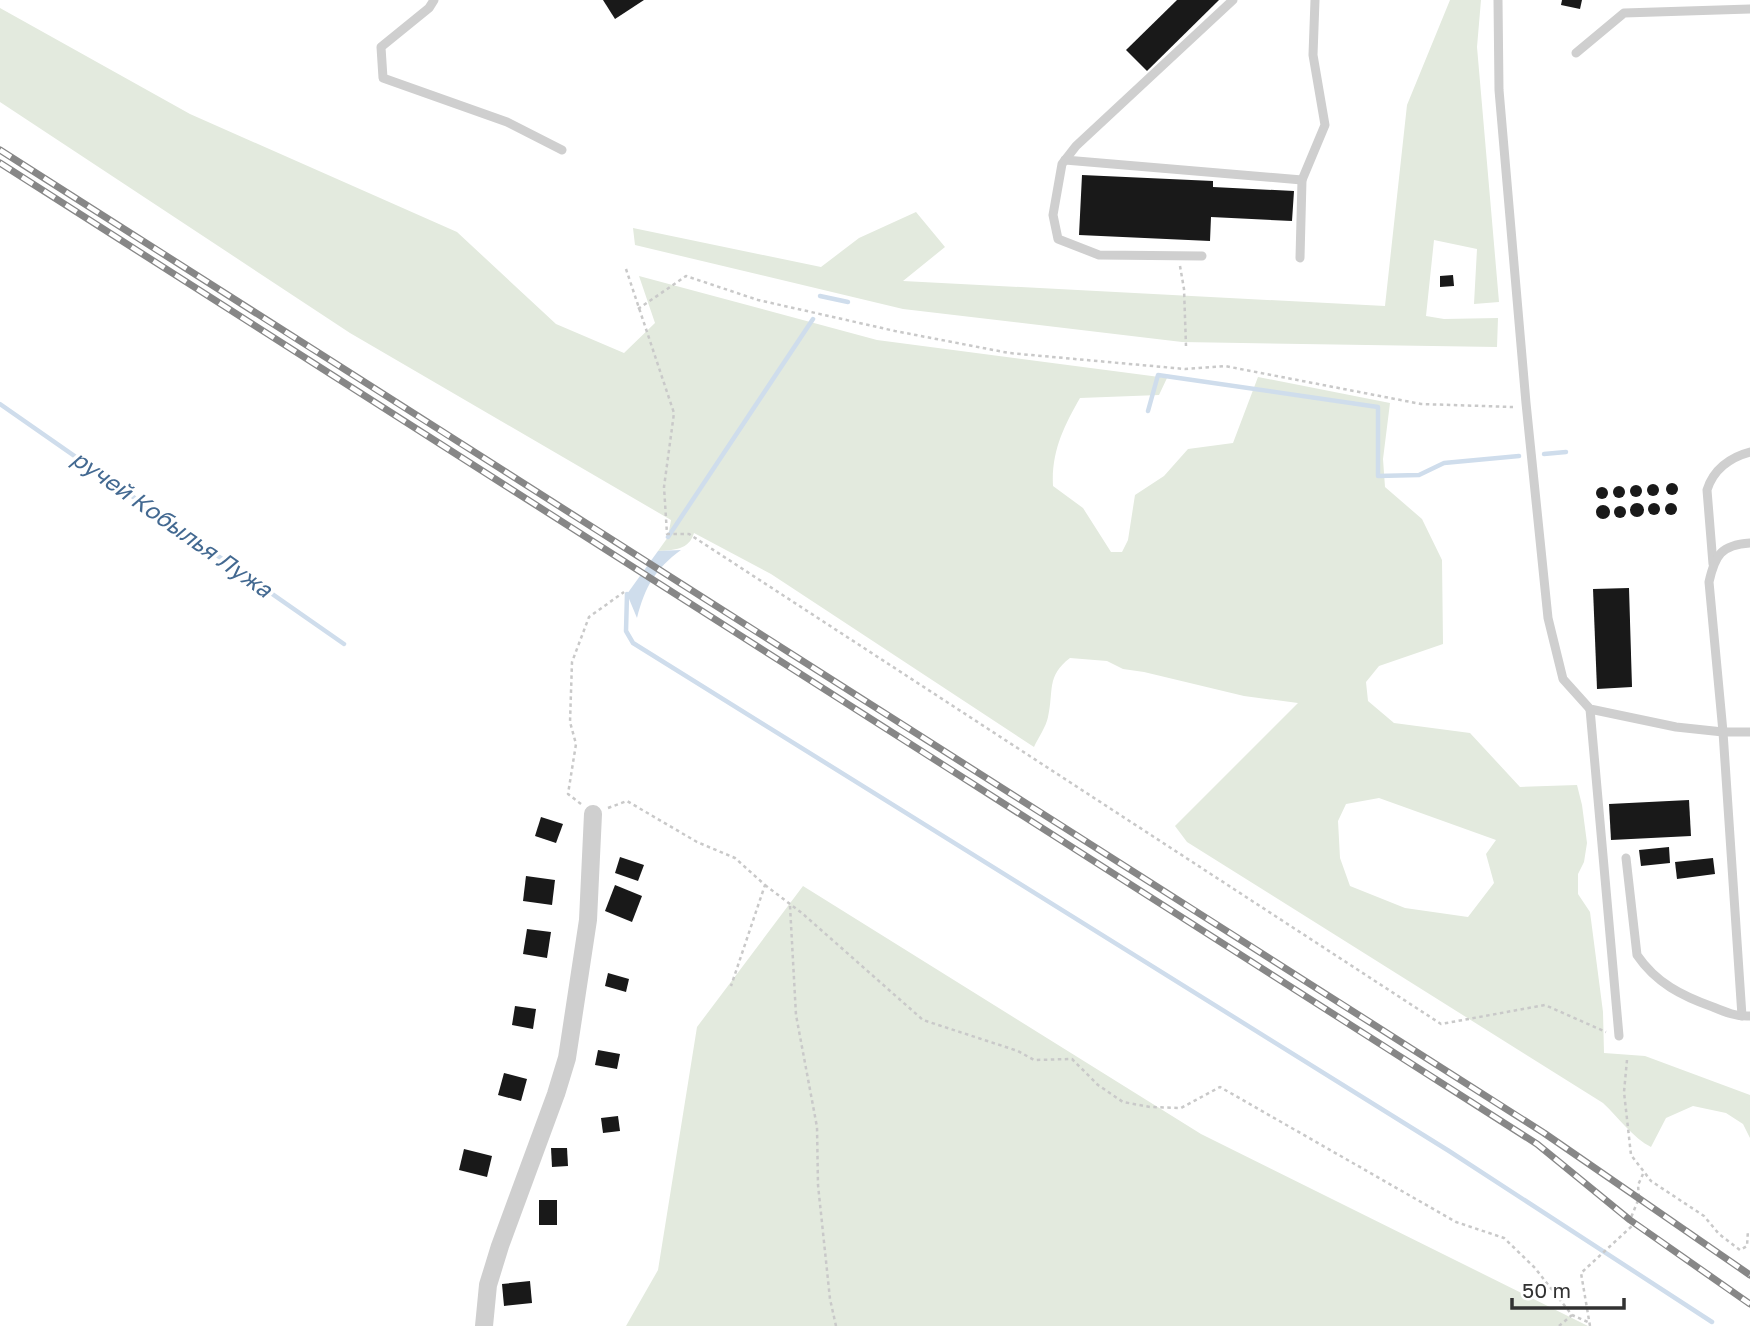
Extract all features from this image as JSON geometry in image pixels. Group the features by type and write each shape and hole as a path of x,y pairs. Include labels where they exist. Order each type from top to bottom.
{"street":[{"path":"484,1326 488,1285 500,1246 567,1058 587,920 593,814"}],"lane":[{"path":"433,0 429,8 381,47 383,78 506,122 562,150"},
{"path":"1202,256 1099,255 1058,239 1053,215 1062,164 1076,146 1233,0"},
{"path":"1300,258 1302,180 1325,125 1313,55 1315,0"},
{"path":"1498,0 1499,90 1526,408 1548,618 1563,679 1590,709 1676,727 1750,732"},
{"path":"1576,53 1623,13 1750,9"},
{"path":"1065,160 1302,180"},
{"path":"1713,565 1707,490 1710,478 1725,463 1750,452"},
{"path":"1626,858 1637,955 1646,968 1674,992 1746,1016 1709,582 1720,552 1735,544 1750,543"},
{"path":"1590,709 1619,1037"}],"path":[{"path":"1179,256 1184,289 1186,346"},
{"path":"626,269 674,413 664,487 667,534 689,534 1441,1024 1545,1005 1619,1037"},
{"path":"638,309 687,276 758,300 1009,354 1185,369 1225,366 1421,404 1526,408"},
{"path":"624,592 589,617 572,662 570,722 576,744 568,794 593,814 626,802 697,842 736,858 923,1020 1018,1052 1034,1060 1072,1059 1098,1085 1123,1102 1150,1107 1181,1108 1220,1087 1456,1222 1504,1238 1535,1268 1573,1315 1590,1324"},
{"path":"731,986 765,885"},
{"path":"790,904 796,1015 817,1127 818,1185 830,1299 836,1326"},
{"path":"1627,1060 1624,1092 1631,1154 1651,1181 1704,1216 1719,1234 1740,1250 1747,1246 1748,1230"},
{"path":"1590,1324 1581,1273 1632,1226 1630,1220 1639,1198 1638,1185 1644,1172"},
{"path":"1559,1326 1573,1315"}],"shaded area":[{"path":"1450,0 1481,0 1477,47 1499,302 1474,304 1477,249 1434,240 1426,316 1444,319 1498,318 1497,347 1182,342 903,309 635,245 633,228 821,267 859,238 916,212 945,247 903,281 1385,306 1407,105"},
{"path":"0,8 190,114 457,232 556,324 624,353 655,323 639,276 877,340 1167,378 1159,395 1080,398 1056,451 1053,486 1083,508 1111,552 1122,552 1128,540 1135,495 1164,476 1188,449 1233,443 1258,377 1390,403 1383,459 1385,487 1422,519 1442,560 1443,644 1379,666 1366,682 1368,701 1394,723 1470,733 1520,787 1577,785 1587,843 1584,862 1578,874 1578,894 1590,912 1603,1012 1604,1053 1645,1056 1750,1095 1750,1138 1743,1124 1726,1113 1693,1106 1666,1118 1651,1147 1632,1133 1603,1103 1187,842 1175,826 1298,703 1244,696 1123,669 1107,661 1070,658 1054,678 1047,721 1034,747 771,574 694,533 685,546 658,551 668,537 671,520 350,333 0,102","holes":["1379,798 1496,840 1486,854 1494,883 1468,917 1405,908 1350,886 1340,858 1338,821 1346,804"]},
{"path":"803,886 1201,1134 1588,1326 626,1326 658,1270 697,1027"}],"water":[{"path":"681,550 664,564 652,580 637,618 627,594 658,551"}],"building":[{"path":"603,0 644,0 615,19"},
{"path":"1177,0 1219,0 1147,71 1126,50"},
{"path":"1562,0 1582,0 1580,9 1561,5"},
{"path":"1082,175 1213,181 1213,187 1294,191 1292,221 1211,217 1210,241 1079,235"},
{"path":"1453,275 1454,286 1440,287 1440,276"},
{"path":"1672,483 1678,489 1672,495 1666,489"},
{"path":"1653,484 1659,490 1653,496 1647,490"},
{"path":"1636,485 1642,491 1636,497 1630,491"},
{"path":"1619,486 1625,492 1619,498 1613,492"},
{"path":"1602,487 1608,493 1602,499 1596,493"},
{"path":"1637,503 1642,505 1642,515 1637,517 1632,515 1630,510 1632,505"},
{"path":"1654,503 1660,509 1654,515 1648,509"},
{"path":"1666,504 1676,504 1676,514 1666,514"},
{"path":"1603,505 1608,507 1608,517 1603,519 1598,517 1596,512 1598,507"},
{"path":"1620,506 1626,512 1620,518 1614,512"},
{"path":"1629,588 1632,687 1597,689 1593,589"},
{"path":"1689,800 1691,836 1611,840 1609,804"},
{"path":"541,817 563,824 556,843 535,836"},
{"path":"1669,847 1670,863 1641,866 1639,850"},
{"path":"620,857 644,865 638,881 615,873"},
{"path":"1713,858 1715,874 1677,879 1675,862"},
{"path":"526,876 555,880 552,905 523,901"},
{"path":"615,885 642,896 632,922 605,911"},
{"path":"527,929 551,932 547,958 523,954"},
{"path":"608,973 629,979 626,992 605,986"},
{"path":"515,1006 536,1009 533,1029 512,1025"},
{"path":"598,1050 620,1054 617,1069 595,1065"},
{"path":"504,1073 527,1079 521,1101 498,1095"},
{"path":"618,1116 620,1131 603,1133 601,1118"},
{"path":"551,1148 567,1148 568,1166 552,1167"},
{"path":"464,1149 492,1156 487,1177 459,1170"},
{"path":"539,1200 557,1200 557,1225 539,1225"},
{"path":"530,1281 532,1303 504,1306 502,1284"}],"waterway":[{"path":"820,296 848,302"},
{"path":"668,537 813,319"},
{"path":"1148,411 1158,375 1378,407 1378,476 1419,475 1444,463 1519,456"},
{"name":"ручей Кобылья Лужа","path":"0,404 344,644"},
{"path":"1544,454 1566,452"},
{"path":"627,594 626,631 633,643 1449,1151 1712,1322"}],"railway":[{"path":"0,150 1544,1133 1750,1275"},
{"path":"0,163 1537,1144 1630,1220 1750,1304"}]}
